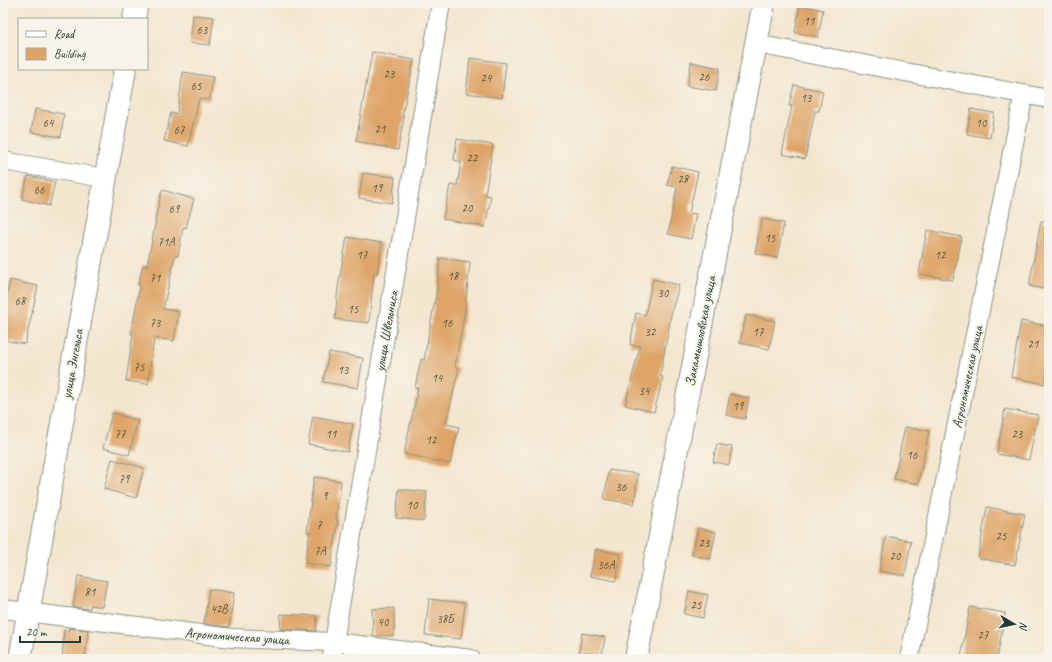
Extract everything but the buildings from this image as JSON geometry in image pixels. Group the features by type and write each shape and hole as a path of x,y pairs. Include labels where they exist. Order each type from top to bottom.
{"street":[{"path":"134,18 137,3"},
{"name":"улица Швельниса","path":"333,650 441,3"},
{"name":"Закамышловская улица","path":"636,659 764,3"},
{"path":"756,44 1049,99"},
{"name":"улица Энгельса","path":"20,659 104,178 125,70"},
{"name":"Агрономическая улица","path":"909,659 1024,94"},
{"path":"3,161 104,178"},
{"name":"Агрономическая улица","path":"3,609 333,650 471,659"}]}
